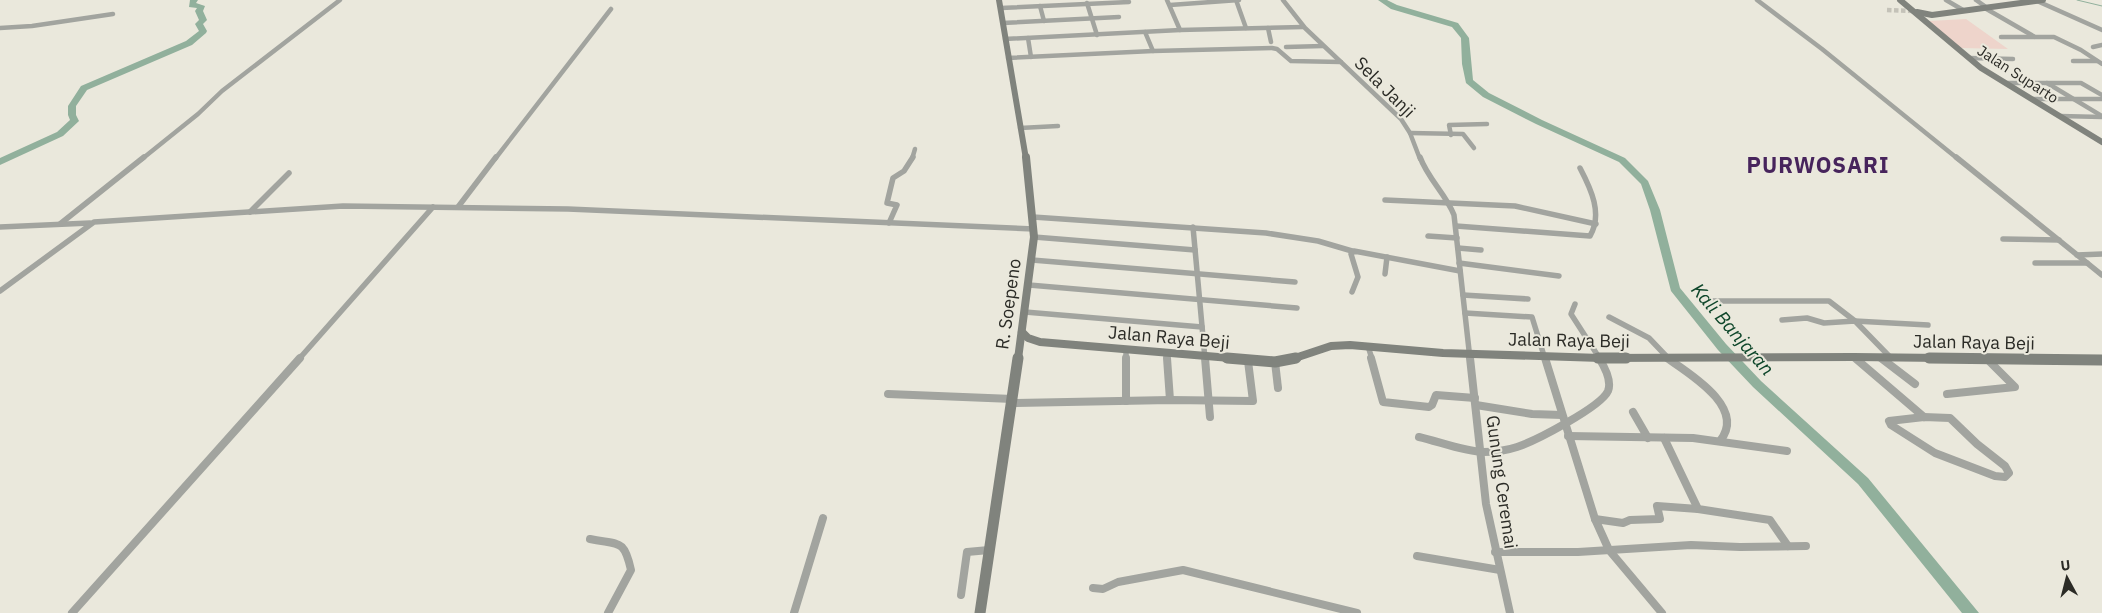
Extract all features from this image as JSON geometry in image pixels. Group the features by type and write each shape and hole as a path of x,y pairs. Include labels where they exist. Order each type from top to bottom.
{"street":[{"path":"60,224 198,114 222,90 340,0"},
{"path":"1236,0 1246,28"},
{"path":"1180,30 1168,2 1240,0"},
{"name":"Sela Janji","path":"1283,0 1303,26 1392,110 1410,133 1429,179 1449,202 1456,226 1471,354"},
{"path":"1757,0 1822,49 2102,275"},
{"path":"1900,0 1924,20 1932,15"},
{"path":"1946,0 1963,10"},
{"path":"1976,0 2035,37"},
{"path":"1913,11 1932,15 2036,1 2102,30"},
{"path":"1087,2 1097,34"},
{"path":"1000,4 1040,6 1087,2 1129,2"},
{"name":"R. Soepeno","path":"980,613 1029,285 1034,233 1020,128 1000,4"},
{"path":"1040,6 1044,21"},
{"path":"458,208 611,10"},
{"path":"1,28 32,26 113,14"},
{"path":"1003,23 1119,17"},
{"name":"Jalan Suparto","path":"1924,20 1969,58 2102,142"},
{"path":"1005,39 1303,26"},
{"path":"1268,28 1271,42"},
{"path":"1145,32 1153,51"},
{"path":"2001,37 2054,37 2100,62"},
{"path":"1028,38 1031,57"},
{"path":"2093,47 2102,45"},
{"path":"1286,46 1323,46"},
{"path":"1008,58 1153,51 1272,48 1277,49 1284,57 1291,61 1341,62"},
{"path":"1969,58 2013,59"},
{"path":"2073,61 2100,62"},
{"path":"2007,83 2081,83 2102,95"},
{"path":"2046,83 2102,116"},
{"path":"2033,99 2102,99"},
{"path":"2060,116 2102,116"},
{"path":"1451,134 1449,125 1487,124"},
{"path":"1020,128 1058,126"},
{"path":"1410,133 1463,134 1474,148"},
{"path":"889,223 896,205 887,203 893,178 901,176 914,156 915,149"},
{"path":"1456,226 1591,236 1596,224 1594,201 1580,168"},
{"path":"250,212 289,173"},
{"path":"1385,200 1515,206 1596,224"},
{"path":"0,228 343,206 433,207 634,212 889,223 1034,233 1195,250"},
{"path":"72,613 433,207"},
{"path":"1033,217 1250,231 1302,238 1352,251 1460,271"},
{"path":"0,291 92,222"},
{"path":"1193,227 1210,400 1210,417"},
{"path":"1428,236 1457,238"},
{"path":"2003,239 2059,240"},
{"path":"1458,248 1482,250"},
{"path":"1352,251 1351,254 1358,277 1352,292"},
{"path":"2077,255 2102,254"},
{"path":"1385,274 1387,257"},
{"path":"1032,260 1295,282"},
{"path":"1459,263 1559,276"},
{"path":"2035,264 2087,263"},
{"path":"1029,285 1297,308"},
{"path":"1463,295 1528,299"},
{"path":"1709,301 1829,301 1855,322 1886,358 1915,384"},
{"path":"1419,438 1482,452 1515,448 1528,444 1600,401 1608,391 1608,378 1601,358 1572,318 1571,314 1575,304"},
{"path":"1025,312 1202,327"},
{"path":"1465,313 1530,316 1534,322 1595,519 1609,550 1662,613"},
{"path":"1609,317 1648,337 1666,357 1702,382 1718,400 1728,419 1725,434 1720,441"},
{"path":"1782,320 1807,318 1824,323 1855,322 1928,325"},
{"path":"1022,332 1028,338 1040,342"},
{"path":"1019,353 1040,342"},
{"name":"Jalan Raya Beji","path":"1040,342 1276,362 1290,360 1331,346 1368,346 1471,354 1601,358 1854,357 2102,360"},
{"path":"1368,346 1383,402 1429,407 1432,406 1436,395 1564,421"},
{"path":"1126,349 1126,401"},
{"path":"1167,353 1170,400"},
{"name":"Gunung Ceremai","path":"1471,354 1486,504 1495,552 1510,613"},
{"path":"1854,357 1924,417 1942,416 1950,418 1977,444 2005,466 2009,474 2005,477 1995,476 1935,453 1888,421 1924,417"},
{"path":"1947,394 2015,387 1988,359"},
{"path":"888,394 1012,401 1254,401 1248,361"},
{"path":"1276,362 1278,388"},
{"path":"1633,412 1648,438"},
{"path":"1568,436 1720,441 1787,451"},
{"path":"1664,438 1698,509"},
{"path":"1595,519 1619,523 1630,520 1660,520 1657,506 1698,509 1770,520 1788,546"},
{"path":"794,613 823,518"},
{"path":"590,539 623,546 627,551 631,570 608,613"},
{"path":"1495,552 1609,550 1691,545 1806,546"},
{"path":"961,595 967,552 989,550"},
{"path":"1417,556 1500,570"},
{"path":"1093,588 1108,588 1118,582 1183,570 1357,613"}],"shaded area":[{"path":"1966,19 2008,49 1960,48 1929,21"}],"waterway":[{"path":"0,162 60,134 75,121 72,115 72,106 84,88 189,43 203,31 199,24 203,20 199,11 201,6 192,5 194,0"},
{"name":"Kali Banjaran","path":"1382,0 1394,7 1455,25 1465,38 1469,81 1486,95 1539,122 1622,160 1645,183 1655,210 1675,289 1722,347 1757,384 1863,481 1971,613"},
{"path":"2077,0 2102,6"}],"tunnel":[{"path":"1887,10 1913,11"}],"district":[{"name":"PURWOSARI","path":"1818,164"}]}
